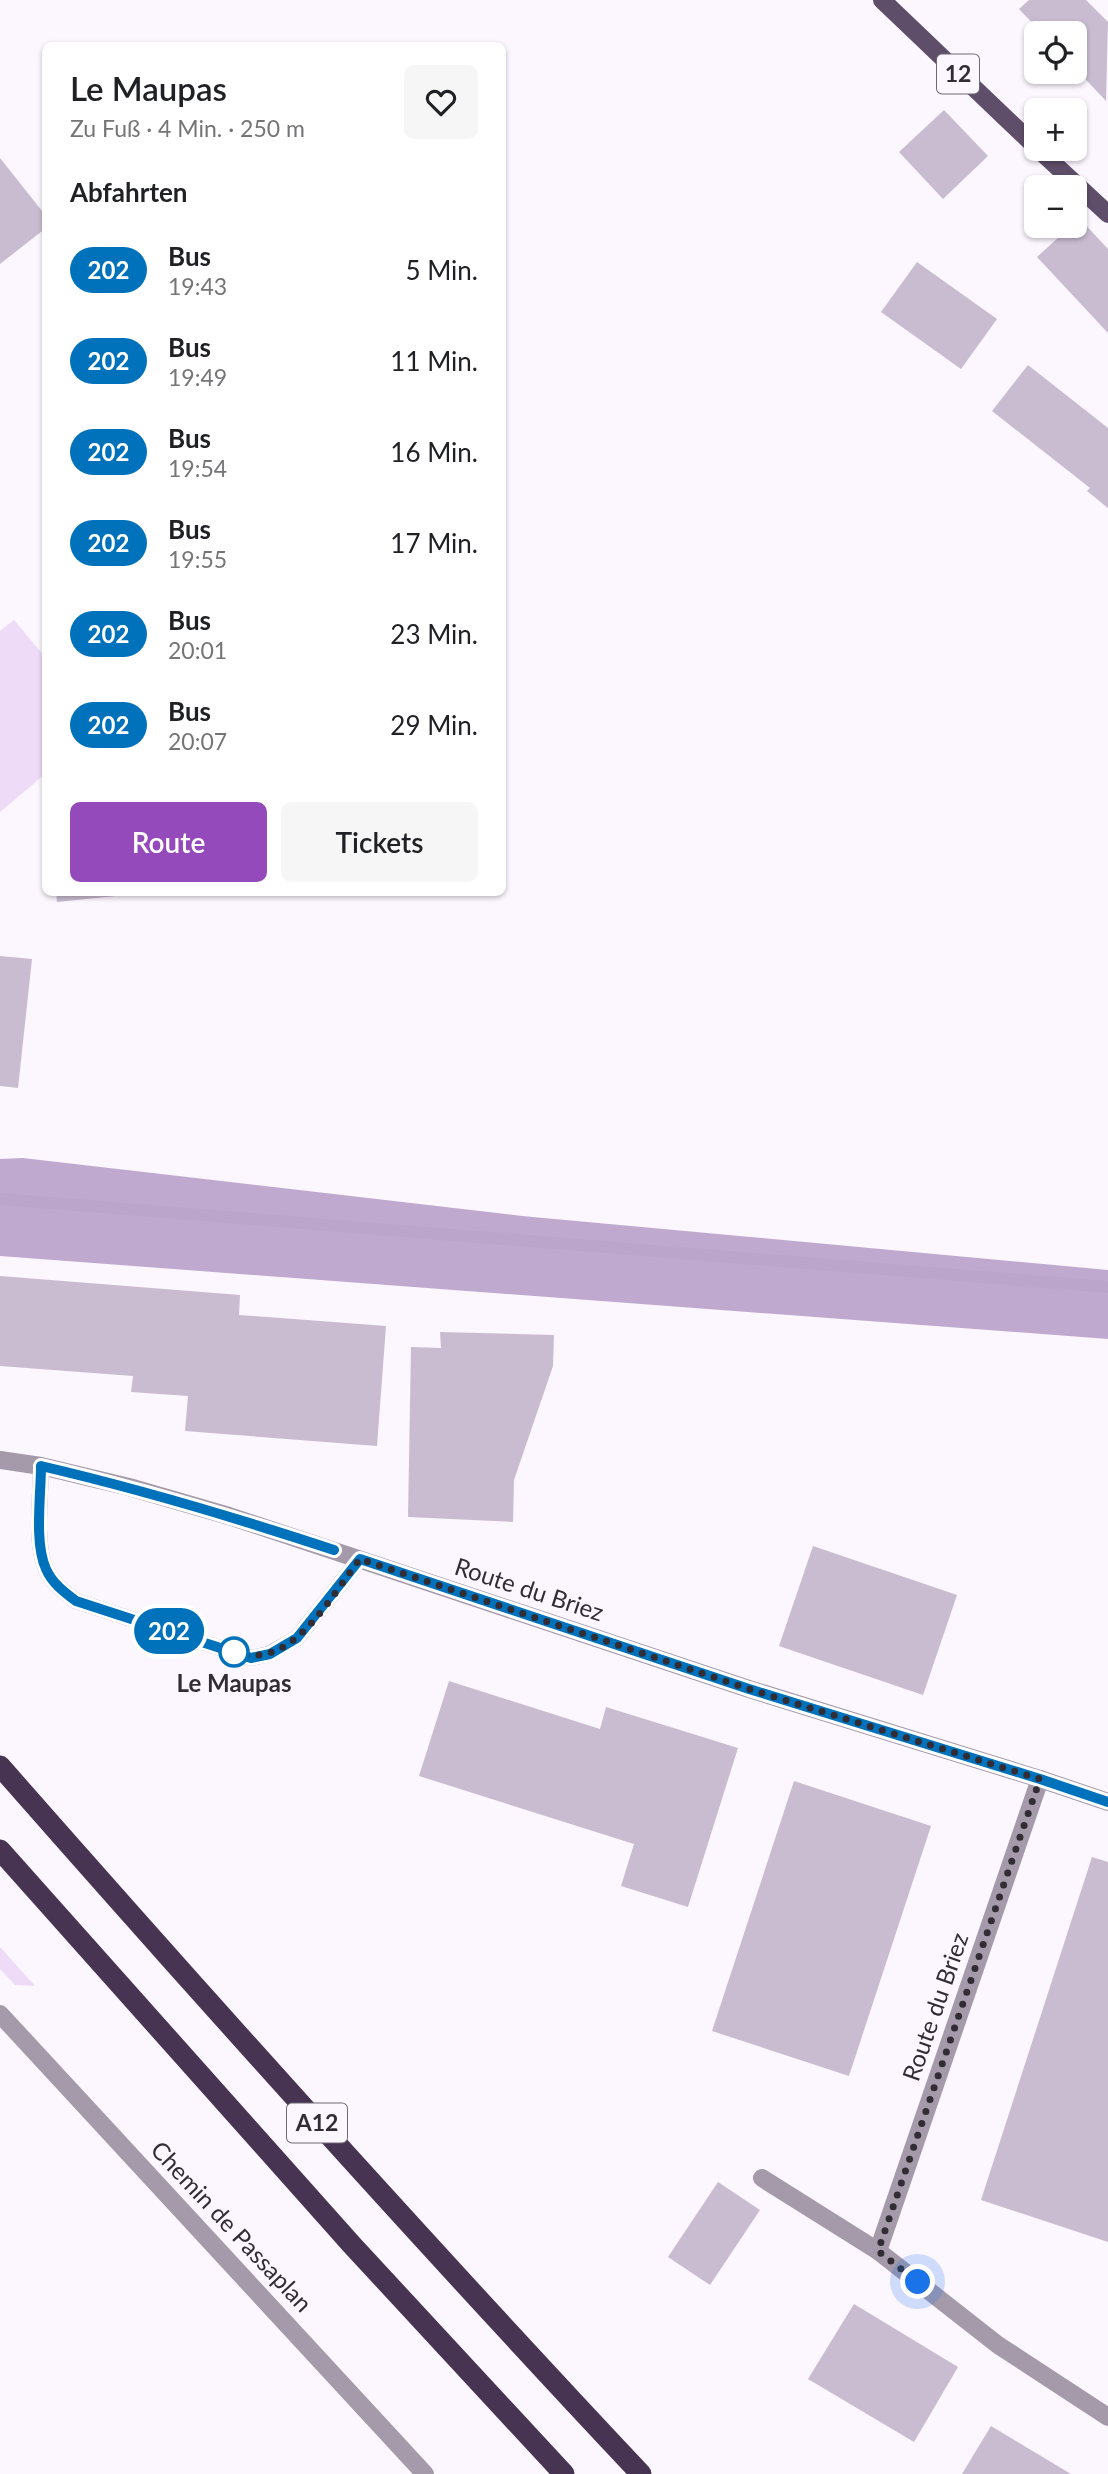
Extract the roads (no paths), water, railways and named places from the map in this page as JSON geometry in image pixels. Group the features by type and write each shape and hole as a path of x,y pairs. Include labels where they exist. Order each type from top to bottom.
{"highway":[{"name":"A12","path":"0,1766 252,2052 641,2474"},
{"name":"A12","path":"0,1850 308,2196 564,2474"}],"main road":[{"name":"12","path":"882,0 1024,136"},
{"name":"12","path":"1051,161 1108,214"}],"street":[{"name":"Route du Briez","path":"0,1460 41,1466 129,1487 229,1516 749,1689 1108,1802"},
{"name":"Route du Briez","path":"878,2251 1040,1779"},
{"name":"Chemin de Passaplan","path":"0,2014 425,2474"},
{"path":"762,2178 878,2251 998,2345 1108,2417"}],"lane":[{"path":"41,1466 42,1557 52,1580 63,1592 76,1601 251,1658 270,1654 297,1638 360,1559"}],"waterway":[{"path":"0,1199 1108,1287"}],"place":[{"name":"Le Maupas","path":"234,1652"}]}
